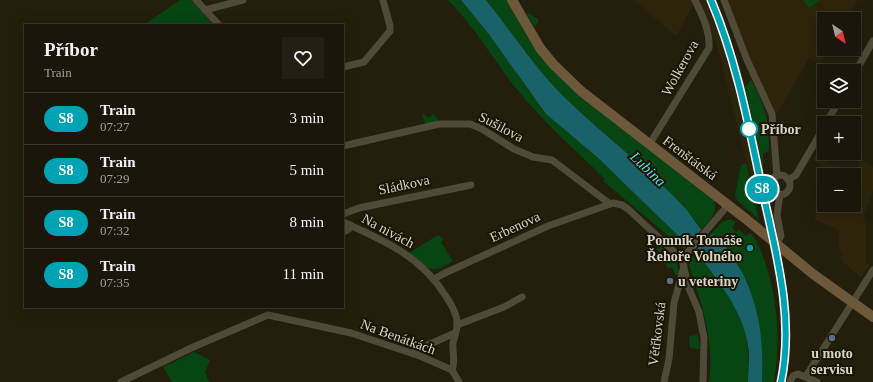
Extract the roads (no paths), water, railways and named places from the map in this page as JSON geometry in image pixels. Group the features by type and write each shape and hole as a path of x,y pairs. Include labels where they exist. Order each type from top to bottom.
{"main road":[{"name":"Frenštátská","path":"512,0 531,34 553,64 581,91 777,243 813,274 873,317"}],"street":[{"path":"196,0 218,24"},
{"path":"205,10 242,0"},
{"path":"344,67 364,62 390,30 383,0"},
{"name":"Wolkerova","path":"649,145 709,48 709,38 706,25 695,0"},
{"path":"724,0 747,60 772,114 778,176"},
{"path":"860,64 873,41"},
{"name":"Sušilova","path":"344,146 439,124 470,124 482,129 514,149 535,158 552,160 610,204"},
{"path":"788,180 796,175 817,139"},
{"path":"777,243 781,236 777,215 780,194 788,189 788,180 784,176 778,176 772,180 771,186 773,191 780,194"},
{"name":"Sládkova","path":"344,214 359,208 471,185"},
{"path":"610,204 618,204 628,209 683,262 688,286 691,290 699,312 704,338 703,382"},
{"name":"Erbenova","path":"434,279 445,272 548,226 610,204"},
{"path":"683,262 688,252 728,205"},
{"path":"344,232 349,229 346,224"},
{"name":"Na nivách","path":"346,224 400,250 414,260 434,279 450,304 457,325"},
{"name":"Větřkovská","path":"664,382 669,359 674,303 683,262"},
{"path":"806,376 873,270"},
{"name":"Větřkovská","path":"677,290 683,287 691,290"},
{"path":"459,382 452,370 454,365 453,344 457,325 504,307 522,297"},
{"name":"Na Benátkách","path":"122,382 191,348 268,315 351,333 412,354 452,370"},
{"path":"412,354 414,351 455,333"},
{"path":"790,382 795,374 806,376 817,382"}],"water":[{"path":"461,0 486,0 552,85 671,194 686,209 700,228 718,239 731,254 741,270 755,306 762,343 762,382 748,382 749,354 743,327 732,302 707,266 699,256 597,157 546,114 488,33"}],"railway":[{"path":"711,0 729,49 740,88 783,292 786,337 781,382"}],"train":[{"name":"S8","path":"711,0 735,68 755,153 779,270 786,311 786,351 781,382"}],"place":[{"name":"Příbor","path":"749,129"},
{"name":"Pomník Tomáše Řehoře Volného","path":"750,248"},
{"name":"u veteriny","path":"670,281"},
{"name":"u moto servisu","path":"832,338"}],"water label":[{"name":"Lubina","path":"648,169"}]}
